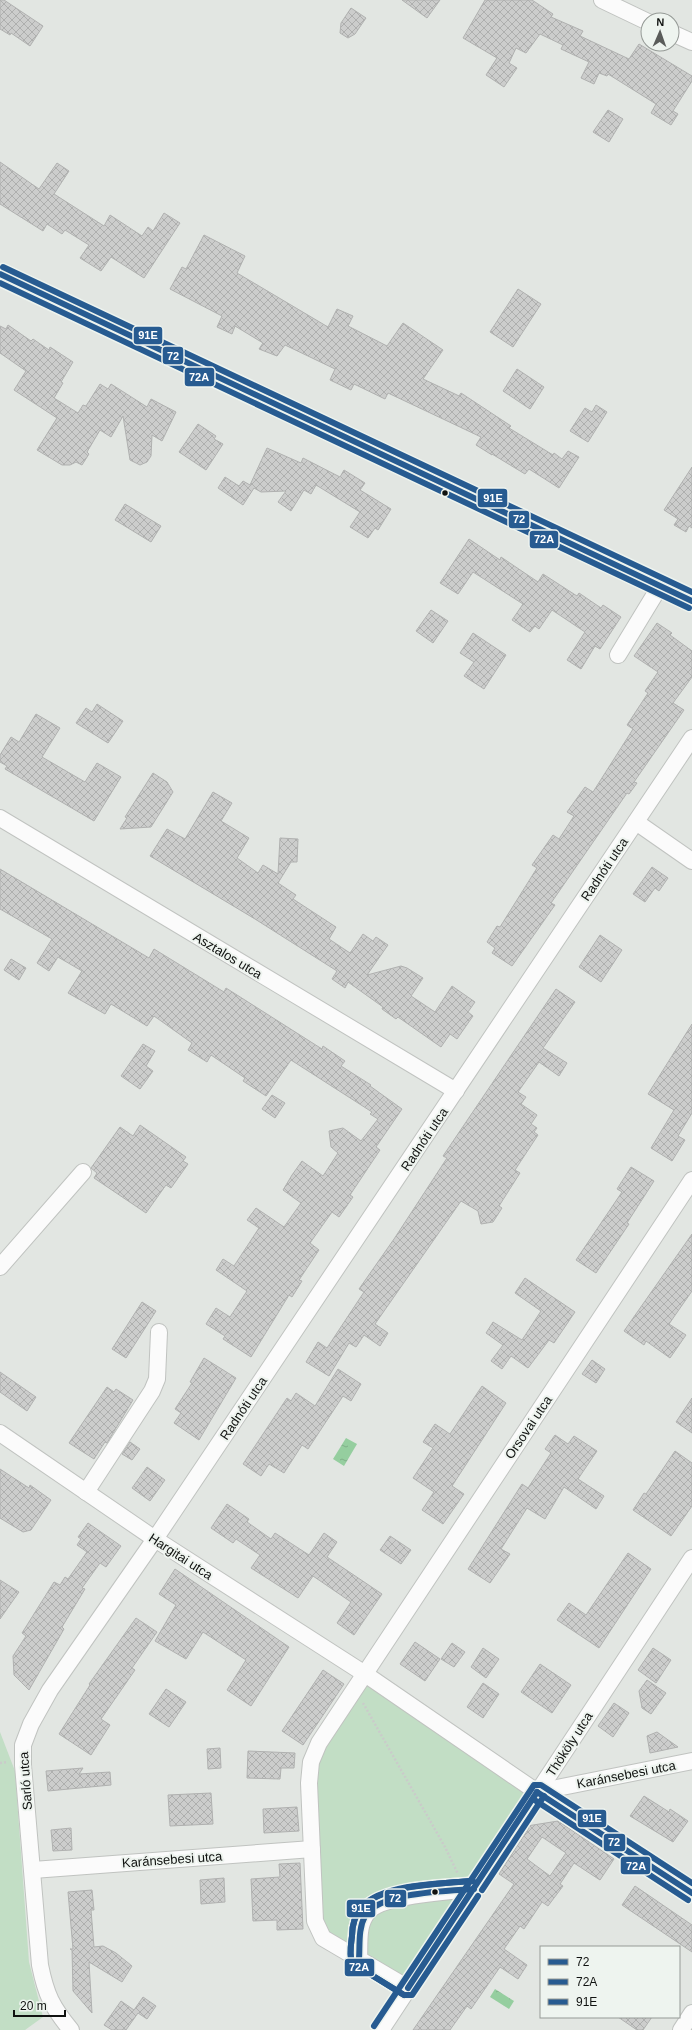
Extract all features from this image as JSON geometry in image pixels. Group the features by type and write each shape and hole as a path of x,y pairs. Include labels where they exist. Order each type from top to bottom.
{"street":[{"path":"602,0 640,18"},
{"path":"680,37 692,42"},
{"path":"0,274 692,601"},
{"path":"618,655 660,586"},
{"name":"Radnóti utca","path":"155,1539 692,738"},
{"name":"Asztalos utca","path":"0,818 456,1091"},
{"path":"636,822 692,861"},
{"path":"0,1267 83,1172"},
{"name":"Orsovai utca","path":"408,1988 323,1938 315,1921 309,1783 311,1762 319,1743 692,1180"},
{"path":"86,1492 152,1391 157,1379 159,1332"},
{"name":"Hargitai utca","path":"0,1433 155,1539 365,1674 537,1792"},
{"name":"Sarló utca","path":"71,2030 50,2003 44,1985 40,1965 23,1745 30,1724 50,1690 155,1539"},
{"name":"Thököly utca","path":"381,2030 468,1889 537,1792 692,1558"},
{"name":"Karánsebesi utca","path":"537,1792 692,1762"},
{"path":"537,1792 692,1893"},
{"name":"Karánsebesi utca","path":"33,1870 312,1849"},
{"path":"359,1959 360,1927 368,1911 389,1900 468,1889"},
{"path":"681,2030 692,2013"}],"path":[{"path":"355,1689 445,1847 458,1874 468,1889"}],"shaded area":[{"path":"365,1674 537,1792 408,1988 323,1938 311,1762"},
{"path":"0,1732 15,1771 29,1962 43,2017 25,2030 0,2030"}],"water":[{"path":"346,1438 357,1444 344,1466 333,1459"},
{"path":"495,1989 514,2001 509,2009 490,1997"}],"building":[{"path":"0,0 4,0 43,26 30,46 11,33 10,35 0,29"},
{"path":"402,0 440,0 427,18"},
{"path":"485,0 532,0 553,14 551,17 583,31 580,36 629,59 639,44 640,52 652,52 692,76 692,81 673,111 678,114 671,125 651,113 656,104 608,74 607,76 599,73 594,84 581,78 589,62 561,49 563,45 540,34 526,53 516,48 509,63 517,68 504,87 486,75 497,58 463,38"},
{"path":"351,8 366,18 355,34 348,38 340,33 341,23"},
{"path":"608,110 623,119 609,142 593,132"},
{"path":"0,162 39,189 57,163 69,171 54,194 104,226 110,215 142,236 148,227 153,231 164,213 180,223 144,278 111,257 101,271 80,258 89,245 65,230 62,234 47,224 43,231 0,204"},
{"path":"204,235 245,256 237,273 328,327 337,309 353,316 348,326 387,346 403,323 443,350 423,379 459,396 461,393 511,426 509,428 553,455 554,453 562,459 568,451 579,457 559,488 529,469 525,474 476,445 481,437 388,393 385,399 354,384 351,390 330,380 335,369 285,345 277,356 259,349 263,343 235,326 232,334 217,327 222,316 170,289 182,267 186,269"},
{"path":"518,289 541,304 513,347 490,332"},
{"path":"8,325 31,341 33,339 49,350 50,347 73,362 61,382 63,383 54,398 78,413 83,405 86,406 100,384 108,389 111,384 147,407 151,399 176,412 162,441 152,435 151,456 147,462 140,465 130,460 123,416 111,437 100,430 87,452 89,454 82,465 76,462 70,465 62,465 37,450 57,418 14,390 26,371 0,353 0,326 6,329"},
{"path":"517,369 544,387 530,409 503,391"},
{"path":"596,405 607,412 588,442 570,431 585,408 592,412"},
{"path":"198,424 216,436 214,439 223,444 206,470 179,452"},
{"path":"267,448 301,463 303,458 340,477 344,470 365,483 360,490 391,509 378,530 375,528 368,538 350,527 360,512 316,485 311,494 304,490 291,511 278,502 286,491 261,492 254,488 243,505 218,488 225,477 239,486 243,481 250,485"},
{"path":"692,467 692,528 689,526 686,532 674,525 678,519 664,510"},
{"path":"125,504 161,526 151,542 115,520"},
{"path":"469,539 500,560 501,557 538,582 543,574 577,596 579,593 601,608 603,605 621,617 600,649 595,646 581,669 567,660 585,632 552,610 539,629 535,626 530,632 512,620 523,604 473,572 458,594 440,583"},
{"path":"431,610 448,621 433,643 416,631"},
{"path":"657,623 672,633 670,635 692,651 692,677 673,703 684,710 634,782 637,783 629,794 627,793 551,903 555,905 512,966 492,953 495,948 487,942 497,926 500,927 537,868 532,865 553,835 559,839 574,816 567,812 585,787 593,792 633,729 627,725 648,693 645,691 658,672 634,656"},
{"path":"473,633 506,655 484,689 464,676 474,662 460,653"},
{"path":"97,704 123,721 108,743 76,723 86,708 92,712"},
{"path":"36,714 60,728 42,757 85,782 97,763 121,777 94,821 5,769 7,766 0,762 0,755 11,737 19,742"},
{"path":"153,773 167,782 173,792 151,827 120,829 127,818 125,817"},
{"path":"213,792 232,803 221,821 249,838 237,858 258,873 263,865 278,874 280,838 298,839 297,862 291,862 278,883 296,895 293,899 336,927 329,939 350,953 363,934 373,941 376,937 388,945 367,975 401,966 407,968 423,978 411,996 435,1012 452,986 475,1002 468,1012 473,1016 457,1039 450,1034 441,1047 398,1017 396,1019 382,1009 383,1007 348,982 345,988 332,979 337,971 255,919 150,856 167,829 185,839"},
{"path":"652,867 668,878 659,891 655,888 645,902 633,894"},
{"path":"0,869 149,958 154,949 224,992 226,988 322,1049 323,1046 345,1061 341,1066 371,1085 370,1086 402,1109 376,1147 380,1150 350,1195 353,1197 339,1217 332,1212 310,1243 319,1250 299,1280 302,1281 292,1297 289,1295 251,1357 223,1339 225,1336 206,1324 216,1308 230,1317 247,1291 216,1270 223,1259 234,1266 259,1228 247,1220 256,1208 284,1227 301,1203 283,1190 302,1161 323,1176 338,1153 331,1147 329,1131 343,1128 361,1141 378,1119 370,1114 372,1112 291,1060 266,1096 243,1081 245,1078 211,1055 207,1062 188,1050 192,1043 154,1016 147,1026 111,1004 105,1014 68,993 82,971 58,957 49,971 37,963 52,939 0,909"},
{"path":"600,935 622,950 601,982 579,967"},
{"path":"11,959 26,968 19,980 4,970"},
{"path":"556,989 575,1002 543,1048 567,1063 559,1076 539,1062 518,1092 526,1097 521,1104 537,1115 531,1124 537,1128 534,1132 538,1135 515,1170 520,1173 499,1206 502,1208 493,1222 481,1224 478,1211 461,1201 375,1324 388,1333 380,1346 364,1335 356,1347 349,1343 329,1376 306,1362 318,1342 327,1348 364,1292 359,1289 447,1158 443,1156"},
{"path":"692,1024 692,1113 678,1136 685,1140 672,1161 651,1148 674,1110 648,1094"},
{"path":"143,1044 155,1051 146,1066 153,1071 140,1089 121,1076"},
{"path":"272,1095 285,1103 275,1118 262,1109"},
{"path":"140,1125 186,1157 183,1161 188,1164 171,1188 166,1185 146,1213 94,1178 97,1173 91,1168 120,1127 133,1136"},
{"path":"631,1167 654,1181 627,1223 629,1224 596,1273 576,1260 622,1192 617,1189"},
{"path":"692,1234 692,1291 669,1324 686,1335 670,1358 646,1341 644,1345 624,1331"},
{"path":"525,1278 575,1312 554,1343 549,1340 528,1368 511,1356 502,1369 491,1361 503,1345 486,1333 493,1322 522,1340 541,1311 515,1293"},
{"path":"142,1302 156,1311 126,1358 112,1349"},
{"path":"204,1358 236,1378 199,1440 174,1423 181,1413 175,1409 192,1383 190,1382"},
{"path":"592,1360 605,1369 596,1383 582,1374"},
{"path":"338,1369 361,1384 351,1401 343,1396 308,1449 302,1445 284,1473 269,1464 261,1476 243,1464 287,1398 291,1401 296,1393 315,1406"},
{"path":"0,1372 36,1397 27,1411 0,1392"},
{"path":"482,1386 506,1403 452,1486 464,1494 443,1524 422,1510 434,1492 413,1478 433,1448 423,1442 435,1424 450,1434"},
{"path":"107,1387 114,1392 116,1389 133,1400 107,1443 105,1442 94,1459 69,1443"},
{"path":"692,1398 692,1433 676,1422"},
{"path":"555,1435 568,1444 574,1436 597,1451 578,1479 604,1496 596,1509 564,1487 545,1519 527,1508 501,1549 510,1554 490,1583 468,1569 522,1484 528,1488 551,1453 545,1449"},
{"path":"130,1442 140,1449 132,1460 122,1454"},
{"path":"675,1451 692,1463 692,1506 671,1536 633,1510 644,1493 646,1494"},
{"path":"147,1467 165,1480 150,1501 132,1488"},
{"path":"0,1469 29,1488 30,1485 51,1500 31,1530 23,1532 0,1518"},
{"path":"227,1504 249,1519 247,1522 271,1539 275,1533 309,1555 324,1533 337,1542 327,1557 382,1594 354,1635 337,1623 351,1602 313,1576 298,1598 251,1568 260,1555 236,1539 233,1543 211,1528"},
{"path":"88,1523 121,1546 106,1567 100,1563 82,1588 85,1589 62,1627 64,1629 29,1690 14,1675 13,1656 26,1636 22,1633 54,1582 60,1585 65,1577 68,1579 87,1552 77,1545 81,1539 78,1537"},
{"path":"390,1536 411,1550 401,1564 380,1550"},
{"path":"628,1553 651,1569 599,1648 557,1620 569,1603 586,1615"},
{"path":"175,1569 289,1647 251,1706 227,1690 246,1660 203,1632 186,1659 155,1641 176,1605 159,1594"},
{"path":"0,1580 19,1592 0,1619"},
{"path":"136,1618 157,1632 132,1668 135,1670 101,1719 110,1725 91,1755 59,1734 90,1685 89,1684"},
{"path":"415,1642 440,1659 425,1681 400,1664"},
{"path":"452,1643 465,1652 454,1667 441,1659"},
{"path":"483,1648 499,1659 486,1678 471,1667"},
{"path":"653,1648 671,1660 656,1683 638,1670"},
{"path":"540,1664 571,1685 552,1713 521,1692"},
{"path":"323,1670 344,1684 303,1745 282,1731"},
{"path":"647,1680 666,1693 651,1714 642,1708 639,1691"},
{"path":"483,1683 499,1694 483,1718 467,1707"},
{"path":"166,1689 186,1702 169,1727 149,1714"},
{"path":"614,1703 629,1713 613,1737 598,1726"},
{"path":"657,1732 678,1747 650,1753 647,1736"},
{"path":"220,1748 221,1768 208,1769 207,1749"},
{"path":"248,1751 295,1753 294,1768 281,1768 280,1779 247,1778"},
{"path":"83,1768 79,1774 110,1772 111,1785 48,1791 46,1771"},
{"path":"211,1793 213,1824 170,1826 168,1795"},
{"path":"644,1796 669,1812 670,1809 688,1821 673,1842 630,1816"},
{"path":"297,1807 299,1831 264,1833 263,1809"},
{"path":"558,1821 614,1859 600,1880 574,1863 560,1884 563,1886 548,1906 542,1902 524,1929 520,1926 504,1949 527,1965 518,1979 500,1967 471,2009 467,2006 450,2030 413,2030 514,1884 499,1874 529,1828 527,1826","holes":["542,1837 566,1853 550,1876 527,1859"]},
{"path":"71,1828 72,1850 53,1851 51,1830"},
{"path":"300,1863 303,1929 277,1930 277,1920 253,1921 251,1879 280,1877 279,1864"},
{"path":"224,1878 225,1902 201,1904 200,1880"},
{"path":"635,1886 692,1925 692,1952 622,1905"},
{"path":"92,1890 94,1910 91,1910 94,1947 103,1946 116,1953 132,1966 122,1982 89,1962 92,2013 73,1991 72,1950 70,1949 73,1949 68,1892"},
{"path":"143,1997 156,2006 147,2019 138,2013 126,2030 112,2030 104,2025 121,2001 134,2010"},
{"path":"619,2018 651,2018 643,2030 637,2030"}],"transit line":[{"name":"91E","path":"3,267 692,592"},
{"name":"72","path":"0,274 692,601"},
{"name":"72A","path":"0,283 689,608"},
{"name":"91E","path":"374,2026 534,1785 541,1785 692,1883"},
{"name":"72","path":"537,1792 692,1893"},
{"name":"72","path":"408,1988 537,1792"},
{"name":"72A","path":"482,1890 544,1796"},
{"name":"72A","path":"533,1799 688,1900"},
{"name":"72A","path":"469,1881 412,1887 383,1894 371,1900 362,1907 354,1921 350,1950 352,1963 404,1995 412,1995 478,1896"},
{"name":"91E","path":"404,1995 352,1963 350,1953 352,1932 357,1914 371,1899 398,1889 430,1884 473,1881"},
{"name":"72","path":"359,1959 361,1926 365,1916 373,1908 384,1902 399,1897 432,1892 474,1889"}]}
